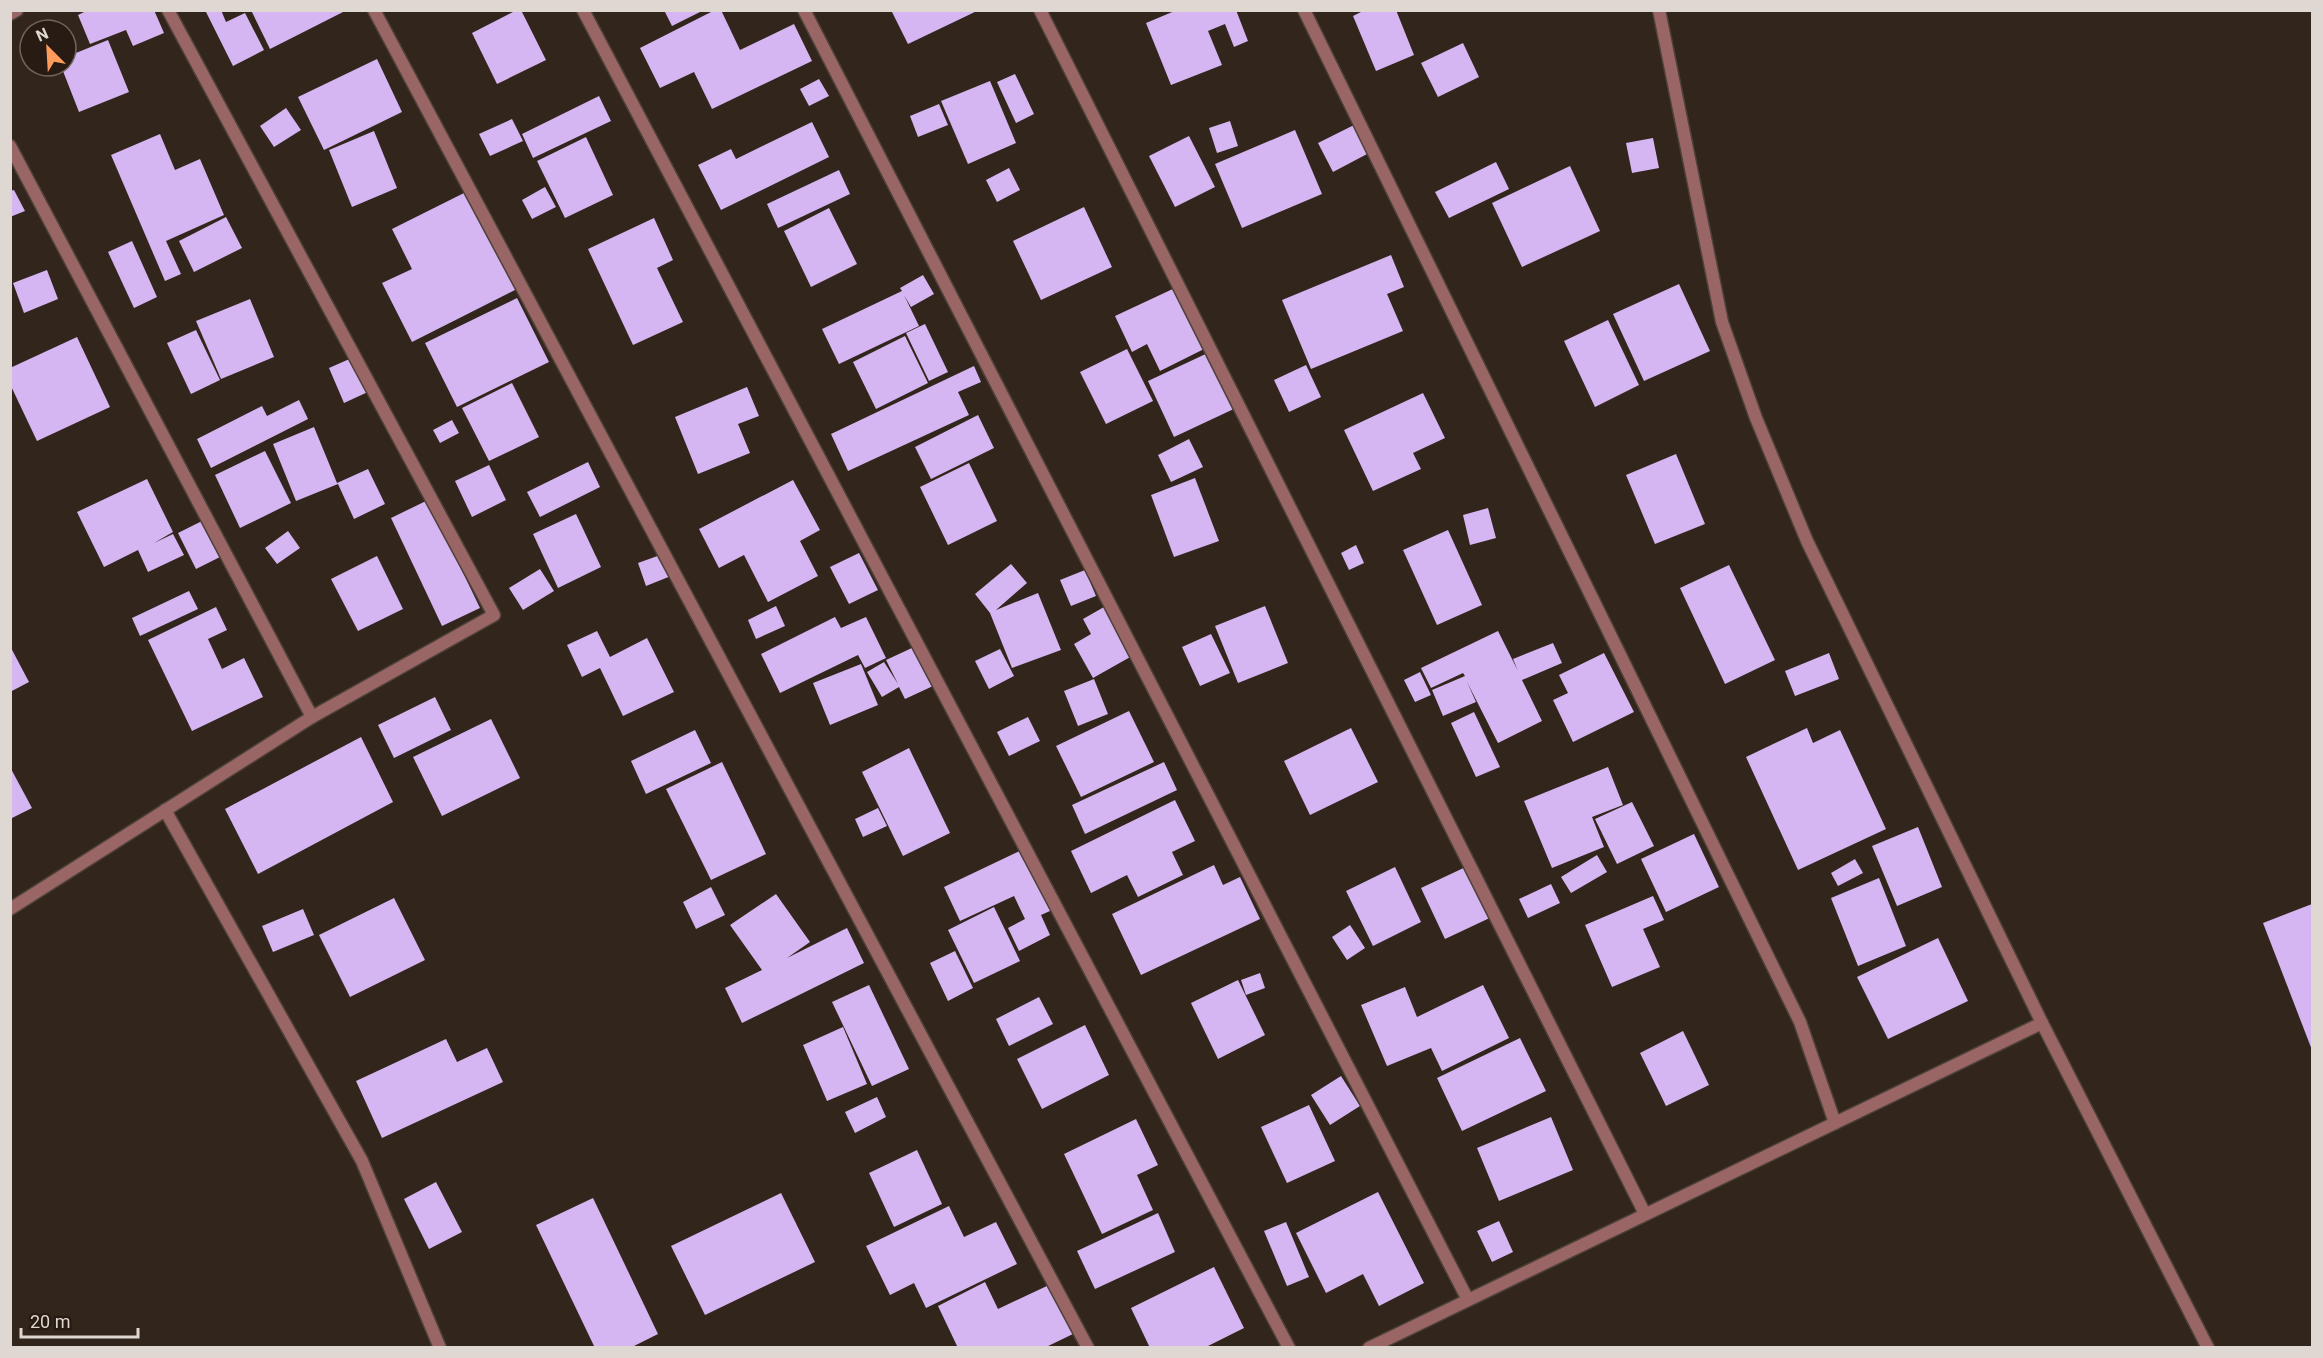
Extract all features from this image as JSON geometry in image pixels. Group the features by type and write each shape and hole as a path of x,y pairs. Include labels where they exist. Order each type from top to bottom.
{"street":[{"path":"10,14 17,10"},
{"path":"10,909 312,717 494,615 168,10"},
{"path":"374,10 1088,1347"},
{"path":"583,10 1289,1347"},
{"path":"804,10 1468,1300"},
{"path":"1040,10 1645,1214"},
{"path":"1304,10 1800,1022 1835,1123"},
{"path":"1659,10 1722,322 1756,418 1807,541 2042,1023 2208,1347"},
{"path":"10,146 312,717"},
{"path":"165,810 362,1161 440,1347"},
{"path":"1369,1347 2042,1023"}],"building":[{"path":"88,10 154,10 164,33 133,46 126,30 90,44 78,15"},
{"path":"205,10 221,10 226,22 245,13 264,50 233,66"},
{"path":"251,10 347,10 270,49"},
{"path":"521,10 546,60 497,84 472,33"},
{"path":"664,10 704,10 672,26"},
{"path":"715,10 721,10 740,50 794,24 812,61 712,109 694,72 660,88 640,48"},
{"path":"891,10 979,10 908,44"},
{"path":"1177,10 1236,10 1248,41 1234,47 1225,24 1208,31 1222,65 1171,85 1146,23"},
{"path":"1365,10 1396,10 1414,55 1376,71 1353,16"},
{"path":"108,40 129,92 79,112 66,78 78,78 78,52"},
{"path":"1463,43 1479,77 1438,97 1421,63"},
{"path":"377,59 402,112 324,150 298,97"},
{"path":"1015,74 1034,114 1016,123 997,82"},
{"path":"819,79 829,96 809,106 800,89"},
{"path":"990,81 1016,143 968,164 941,101"},
{"path":"599,96 611,121 533,158 522,134"},
{"path":"939,104 948,125 918,137 910,116"},
{"path":"286,108 301,130 274,147 260,126"},
{"path":"512,119 523,141 490,156 479,134"},
{"path":"1230,121 1238,146 1217,153 1209,128"},
{"path":"812,122 829,157 721,210 698,165 731,149 736,159"},
{"path":"1354,125 1369,153 1333,172 1318,143"},
{"path":"1295,130 1322,194 1242,228 1215,164"},
{"path":"374,131 397,188 352,207 329,150"},
{"path":"160,134 175,170 200,159 224,215 166,241 181,274 165,281 111,155"},
{"path":"1189,136 1215,187 1175,207 1149,156"},
{"path":"586,137 613,195 565,218 537,161"},
{"path":"1653,138 1659,168 1632,173 1626,143"},
{"path":"1496,162 1509,189 1449,218 1435,192"},
{"path":"1570,166 1600,231 1522,267 1492,203"},
{"path":"1009,168 1020,190 997,202 986,180"},
{"path":"839,170 850,194 778,228 767,204"},
{"path":"545,187 556,207 532,219 522,200"},
{"path":"14,190 25,211 10,217 10,191"},
{"path":"468,191 517,289 412,342 382,283 412,269 392,229"},
{"path":"1084,207 1112,267 1041,300 1013,241"},
{"path":"829,208 857,264 811,287 784,231"},
{"path":"226,217 242,248 194,272 179,241"},
{"path":"654,218 673,260 657,268 683,322 633,345 588,249"},
{"path":"132,241 157,297 134,308 108,252"},
{"path":"1391,255 1404,287 1387,294 1403,331 1311,369 1282,300"},
{"path":"47,270 58,299 24,313 13,283"},
{"path":"923,275 934,294 911,307 904,295 919,326 839,364 822,329 902,291 900,288"},
{"path":"1679,284 1710,351 1644,381 1613,314"},
{"path":"1177,287 1206,348 1160,371 1147,344 1132,352 1115,316"},
{"path":"517,298 549,362 457,407 425,343"},
{"path":"250,299 274,357 221,379 196,321"},
{"path":"1608,320 1639,385 1595,407 1564,341"},
{"path":"925,324 948,372 929,381 906,333"},
{"path":"196,330 220,380 191,394 167,343"},
{"path":"905,336 928,383 876,409 853,362"},
{"path":"77,337 110,407 37,441 10,384 10,368"},
{"path":"1127,349 1153,401 1106,424 1080,372"},
{"path":"1212,351 1238,407 1174,437 1148,381"},
{"path":"354,357 370,391 344,403 329,368"},
{"path":"1306,365 1321,397 1289,412 1274,380"},
{"path":"974,366 981,382 958,392 969,415 848,471 831,434"},
{"path":"512,383 539,437 489,461 462,408"},
{"path":"747,387 759,416 738,424 750,453 698,474 675,417"},
{"path":"1423,393 1445,438 1413,453 1421,469 1373,491 1344,430"},
{"path":"299,400 308,419 211,468 197,439 262,406 267,416"},
{"path":"978,415 994,448 931,479 915,447"},
{"path":"452,420 459,433 440,443 433,430"},
{"path":"314,427 337,483 368,469 385,504 354,519 338,484 296,501 273,444"},
{"path":"1189,439 1203,467 1171,482 1158,455"},
{"path":"265,451 291,503 240,528 215,475"},
{"path":"1676,454 1705,524 1655,544 1626,475"},
{"path":"588,462 600,487 540,517 527,492"},
{"path":"969,463 997,521 948,545 920,487"},
{"path":"489,465 506,500 472,517 455,481"},
{"path":"1195,478 1219,541 1174,557 1151,495"},
{"path":"147,479 173,532 154,543 173,534 184,555 148,572 138,550 104,567 77,512"},
{"path":"793,480 820,530 800,541 818,576 768,602 744,555 719,568 699,529"},
{"path":"428,500 480,608 442,626 391,518"},
{"path":"1488,508 1496,538 1470,545 1463,515"},
{"path":"576,514 601,567 558,588 533,534"},
{"path":"202,521 220,557 196,569 178,533"},
{"path":"1448,530 1482,605 1437,625 1403,550"},
{"path":"288,531 300,548 277,564 265,548"},
{"path":"1356,545 1364,563 1349,570 1341,553"},
{"path":"859,553 878,590 849,604 830,567"},
{"path":"663,554 671,576 646,586 638,563"},
{"path":"377,556 403,609 358,631 331,579"},
{"path":"1011,564 1027,583 996,610 1038,593 1061,650 1012,668 990,613 975,594"},
{"path":"1729,565 1775,660 1725,684 1680,588"},
{"path":"540,569 554,591 523,610 509,588"},
{"path":"1085,570 1096,596 1071,606 1060,580"},
{"path":"189,591 198,609 140,636 132,618"},
{"path":"776,606 785,626 756,639 748,620"},
{"path":"1265,606 1288,663 1238,683 1215,626"},
{"path":"216,607 227,630 208,639 222,669 244,658 263,697 192,731 148,640"},
{"path":"1104,607 1132,656 1093,678 1074,644 1091,634 1083,619"},
{"path":"835,617 841,628 866,617 886,658 865,668 858,655 780,693 761,654"},
{"path":"597,631 610,657 647,638 674,692 623,716 600,668 582,677 567,645"},
{"path":"1498,631 1518,671 1513,659 1553,643 1562,663 1522,680 1542,721 1498,743 1467,682 1476,702 1443,716 1432,690 1465,676 1463,673 1431,688 1421,668"},
{"path":"1211,634 1230,673 1200,686 1182,647"},
{"path":"10,646 29,682 10,692"},
{"path":"914,647 933,686 905,699 899,687 882,697 867,672 884,662 898,684 886,660"},
{"path":"1000,649 1014,676 989,689 975,661"},
{"path":"1604,653 1634,712 1573,742 1553,700 1568,693 1559,675"},
{"path":"1829,653 1839,679 1795,696 1785,671"},
{"path":"861,664 878,705 830,725 813,683"},
{"path":"1420,672 1431,695 1415,702 1404,680"},
{"path":"1094,679 1108,714 1078,726 1064,691"},
{"path":"435,697 451,730 394,758 378,725"},
{"path":"1129,711 1154,762 1081,797 1056,746"},
{"path":"1474,712 1500,767 1476,777 1451,723"},
{"path":"1028,717 1040,741 1009,756 997,732"},
{"path":"491,719 520,778 442,816 413,757"},
{"path":"1351,728 1378,782 1310,815 1284,761"},
{"path":"1807,728 1813,743 1840,730 1886,829 1798,870 1746,757"},
{"path":"695,730 711,763 646,794 631,761"},
{"path":"361,737 393,802 258,874 225,809"},
{"path":"909,748 950,833 903,856 862,772"},
{"path":"722,762 766,854 711,880 666,789"},
{"path":"1164,762 1177,790 1085,834 1072,805"},
{"path":"10,767 32,808 10,819"},
{"path":"1608,767 1623,805 1592,817 1604,847 1552,868 1524,801"},
{"path":"1175,800 1195,841 1172,852 1183,875 1138,897 1127,875 1091,893 1071,851"},
{"path":"1632,802 1654,846 1617,864 1595,819"},
{"path":"878,808 887,826 863,837 855,819"},
{"path":"1918,827 1942,887 1897,906 1872,846"},
{"path":"1694,834 1719,887 1666,912 1641,859"},
{"path":"1030,846 1059,907 1041,915 1050,935 1019,951 1008,928 1025,919 1014,896 960,921 944,887"},
{"path":"1597,855 1607,872 1571,893 1561,877"},
{"path":"1855,859 1863,873 1838,886 1831,873"},
{"path":"1472,864 1496,915 1445,939 1421,888"},
{"path":"1214,865 1223,885 1240,877 1260,919 1141,975 1112,914"},
{"path":"1395,867 1421,922 1373,946 1346,891"},
{"path":"1879,878 1906,946 1858,966 1831,898"},
{"path":"1551,884 1560,903 1528,918 1519,899"},
{"path":"711,887 725,915 696,929 683,902"},
{"path":"776,894 810,942 787,958 847,928 864,963 742,1023 725,988 762,970 730,925"},
{"path":"1653,896 1664,920 1643,929 1660,967 1612,987 1585,925"},
{"path":"394,898 425,960 350,997 319,935"},
{"path":"2312,904 2312,1050 2263,923"},
{"path":"994,907 1020,961 974,983 948,930"},
{"path":"303,909 314,935 273,952 262,926"},
{"path":"1350,925 1365,948 1347,960 1332,937"},
{"path":"1938,938 1968,1001 1888,1039 1857,977"},
{"path":"955,951 973,988 948,1001 930,963"},
{"path":"1260,973 1265,988 1246,995 1241,980"},
{"path":"1238,980 1265,1035 1218,1059 1191,1003"},
{"path":"869,985 909,1069 872,1086 832,1002"},
{"path":"1483,985 1509,1038 1442,1071 1431,1048 1387,1066 1361,1005 1405,987 1417,1017"},
{"path":"1039,997 1053,1024 1009,1046 996,1019"},
{"path":"1085,1025 1109,1075 1042,1109 1017,1059"},
{"path":"843,1027 867,1084 827,1101 803,1045"},
{"path":"1683,1031 1709,1085 1666,1106 1640,1053"},
{"path":"1520,1038 1546,1091 1462,1131 1437,1078"},
{"path":"446,1039 457,1062 487,1048 503,1082 382,1138 356,1081"},
{"path":"1341,1076 1360,1106 1330,1125 1311,1095"},
{"path":"877,1097 886,1117 855,1133 845,1112"},
{"path":"1309,1105 1335,1161 1287,1183 1261,1127"},
{"path":"1551,1117 1573,1170 1499,1201 1477,1148"},
{"path":"1136,1119 1158,1165 1137,1175 1153,1210 1102,1234 1064,1154"},
{"path":"917,1150 942,1204 894,1227 869,1173"},
{"path":"436,1182 462,1232 429,1249 404,1199"},
{"path":"1378,1192 1424,1283 1379,1306 1363,1274 1326,1293 1296,1233"},
{"path":"781,1193 815,1262 705,1315 671,1246"},
{"path":"593,1198 658,1334 630,1348 595,1348 536,1225"},
{"path":"949,1206 964,1237 996,1222 1017,1264 926,1308 914,1283 890,1295 866,1246"},
{"path":"1158,1213 1175,1252 1095,1289 1077,1251"},
{"path":"1499,1221 1513,1252 1492,1262 1477,1231"},
{"path":"1286,1222 1309,1277 1287,1286 1264,1231"},
{"path":"1214,1267 1244,1328 1204,1348 1150,1348 1131,1308"},
{"path":"985,1282 998,1309 1049,1285 1073,1334 1044,1348 958,1348 938,1306"}]}
